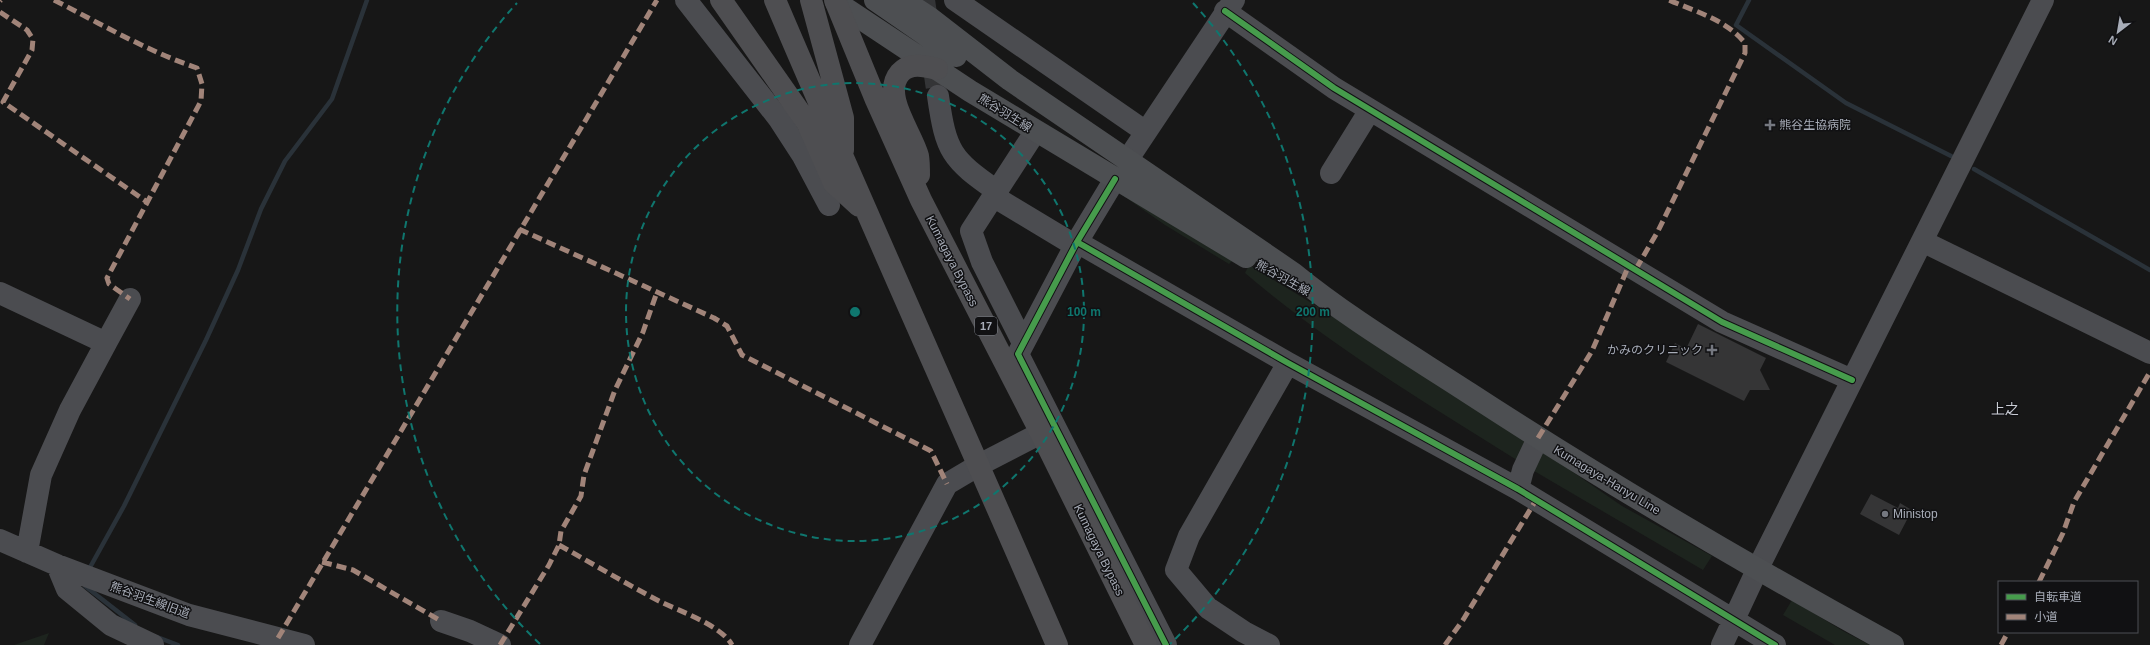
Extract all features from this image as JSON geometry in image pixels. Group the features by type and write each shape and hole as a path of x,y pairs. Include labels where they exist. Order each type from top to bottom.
{"highway":[{"path":"721,0 808,124 834,183 867,214"},
{"path":"775,0 867,214 979,465 1057,645"},
{"path":"811,0 843,118 843,159"},
{"name":"Kumagaya Bypass","path":"835,1 921,200 1151,645"},
{"path":"921,200 918,157 894,99 894,86 897,76 903,69 911,66 923,65 937,70"}],"main road":[{"path":"875,0 975,69 1063,148"},
{"name":"熊谷羽生線","path":"904,0 930,18 1010,80 1293,273 1329,302"},
{"name":"熊谷羽生線","path":"835,1 937,70 1035,132 1287,281 1329,302"},
{"name":"Kumagaya-Hanyu Line","path":"1329,302 1538,438 1642,502 1893,645"}],"street":[{"path":"686,0 745,74 803,156 830,205"},
{"path":"696,0 745,60 745,74"},
{"path":"938,0 1028,61 1069,78"},
{"path":"955,0 1146,132"},
{"path":"1722,645 1735,621 1758,568 2043,0"},
{"path":"1128,160 1230,6 1334,88 1722,322 1852,380"},
{"path":"938,96 943,130 952,153 966,170 995,193 1077,244 1288,363 1518,489 1775,645"},
{"path":"1331,173 1370,110"},
{"path":"1023,343 982,262 971,231 1035,132"},
{"path":"1115,179 1077,244 1018,354 1151,645"},
{"path":"1922,241 2150,353"},
{"path":"0,294 106,343"},
{"path":"27,552 41,475 70,410 130,299"},
{"path":"1269,645 1240,638 1208,608 1176,570 1189,536 1288,363"},
{"path":"860,645 947,484 979,465 1041,433"},
{"path":"1518,489 1523,470 1538,438"},
{"name":"熊谷羽生線旧道","path":"0,540 76,572 189,615 304,645"},
{"path":"76,572 67,589 111,625 153,645"},
{"path":"441,621 470,631 500,645"}],"shaded area":[{"path":"1115,190 1236,257 1229,264 1165,225"},
{"path":"1249,265 1323,310 1529,442 1520,462 1449,418 1310,325 1245,273"},
{"path":"1541,450 1622,506 1712,556 1703,570 1529,468"},
{"path":"1792,600 1843,631 1870,645 1835,645 1783,615"},
{"path":"49,633 44,645 14,645"}],"building":[{"path":"1698,324 1766,358 1760,370 1770,390 1750,390 1744,401 1666,362 1675,343 1686,349"},
{"name":"Ministop","path":"1871,494 1898,508 1900,503 1910,509 1908,513 1910,514 1899,535 1860,514"}],"waterway":[{"path":"88,571 124,506 206,340 238,270 261,209 285,161 332,99 367,0"},
{"path":"1749,0 1736,25 1846,103 1951,156"},
{"path":"1974,169 2150,270"},
{"path":"85,586 135,625"},
{"path":"157,637 178,645"}],"tunnel":[{"path":"924,0 938,96"}],"marked path":[{"path":"54,0 160,54 197,68 202,84 201,101 107,278 109,284 130,299"},
{"path":"278,638 657,0"},
{"path":"1636,269 1658,231 1745,53 1745,43 1728,28 1710,17 1669,0"},
{"path":"0,12 27,30 33,39 32,50 3,102 147,202"},
{"path":"519,229 714,318 727,326 742,355 931,451 947,484"},
{"path":"1538,438 1592,351 1629,265"},
{"path":"500,645 549,565 559,545 561,531 581,496 584,475 615,390 643,332 657,292"},
{"path":"2039,581 2063,533 2074,502 2150,372"},
{"path":"1445,645 1463,620 1536,500"},
{"path":"559,545 659,601 699,619 719,631 732,645"},
{"path":"322,562 353,570 441,621"},
{"path":"2001,645 2007,633"}],"cycle path":[{"path":"1225,11 1334,88 1722,322 1852,380"},
{"path":"1115,179 1077,242 1018,354 1166,645"},
{"path":"1077,242 1288,363 1518,489 1775,645"}],"place":[{"name":"熊谷生協病院","path":"1770,125"},
{"name":"かみのクリニック","path":"1712,350"},
{"name":"Ministop","path":"1885,514"}],"district":[{"name":"上之","path":"2005,409"}]}
